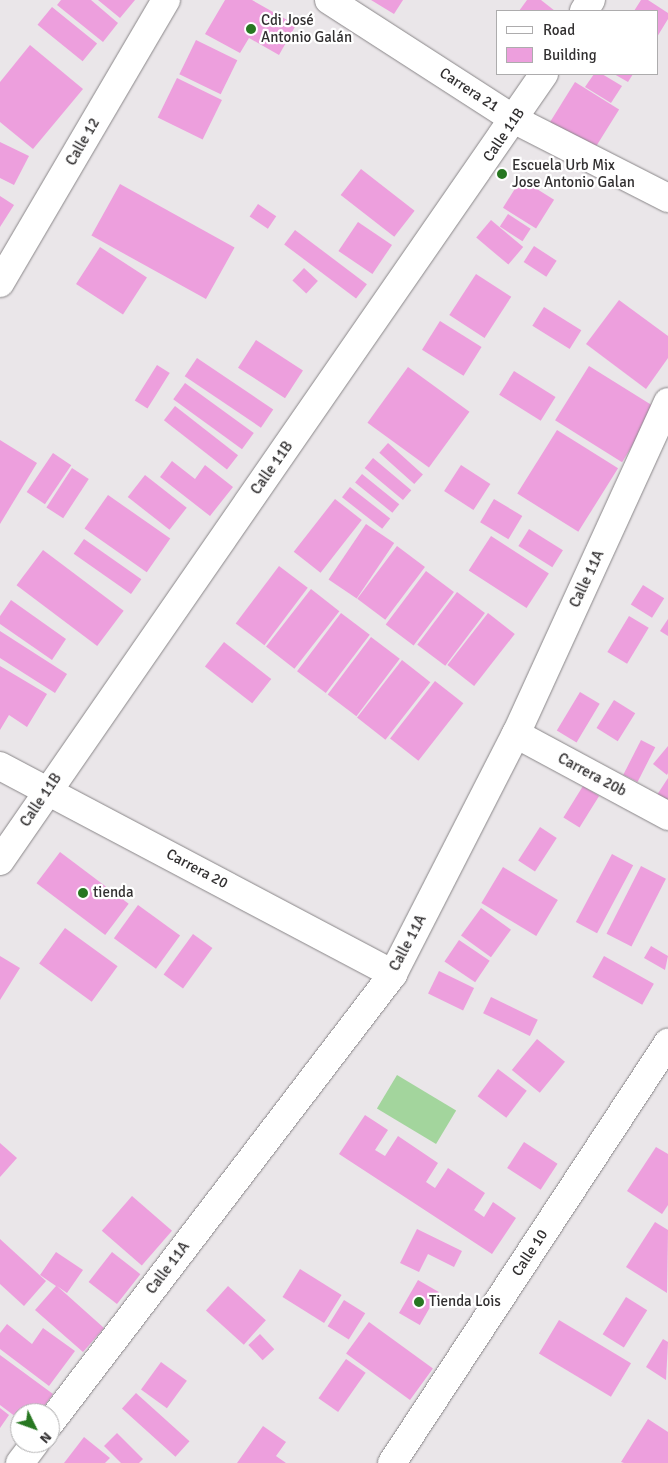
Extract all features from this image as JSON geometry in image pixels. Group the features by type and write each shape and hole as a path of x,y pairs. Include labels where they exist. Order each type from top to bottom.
{"street":[{"name":"Calle 12","path":"0,283 166,0"},
{"name":"Carrera 21","path":"328,0 515,120 668,198"},
{"name":"Calle 11B","path":"0,861 47,790 515,120 543,75"},
{"name":"Calle 11A","path":"60,1410 393,974 516,734 668,402"},
{"name":"Carrera 20b","path":"516,734 668,816"},
{"name":"Carrera 20","path":"0,766 393,974"},
{"name":"Calle 10","path":"392,1463 668,1043"}],"green space":[{"path":"397,1075 456,1111 436,1144 377,1108"}],"building":[{"path":"61,0 91,0 118,23 103,42 57,5"},
{"path":"98,0 135,0 120,18"},
{"name":"Cdi José Antonio Galán","path":"225,0 252,0 296,25 279,55 249,38 240,53 205,34"},
{"path":"371,0 403,0 394,14"},
{"path":"527,0 541,0 554,10 520,10"},
{"path":"641,0 648,0 668,13 668,19 658,35 658,10 635,10"},
{"path":"52,7 97,44 83,61 38,25"},
{"path":"196,40 237,60 221,94 179,74"},
{"path":"30,45 83,89 33,149 0,122 0,82"},
{"path":"593,75 604,75 622,86 611,103 585,87"},
{"path":"616,75 632,75 628,82"},
{"path":"177,78 222,100 203,139 158,118"},
{"path":"575,82 619,110 593,152 549,124"},
{"path":"0,142 29,156 14,185 0,178"},
{"path":"361,169 415,211 394,237 341,195"},
{"path":"521,179 554,200 536,229 503,208"},
{"path":"120,184 235,248 206,299 91,236"},
{"path":"0,196 14,205 0,227"},
{"path":"258,204 276,216 268,229 250,216"},
{"path":"508,214 531,229 522,241 500,227"},
{"path":"491,220 523,247 508,265 476,238"},
{"path":"358,222 392,245 372,274 338,251"},
{"path":"295,230 367,284 356,299 284,244"},
{"path":"534,246 557,261 546,277 524,262"},
{"path":"100,247 147,277 123,314 76,284"},
{"path":"304,268 318,281 306,293 292,280"},
{"path":"476,274 511,297 485,338 449,315"},
{"path":"619,300 668,336 668,358 646,389 586,344"},
{"path":"544,307 581,330 570,349 532,326"},
{"path":"440,321 482,347 464,376 422,350"},
{"path":"256,340 303,370 285,398 238,368"},
{"path":"197,358 273,409 261,428 185,376"},
{"path":"157,365 170,373 147,409 135,401"},
{"path":"589,366 656,408 622,462 555,420"},
{"path":"408,367 469,412 429,467 367,423"},
{"path":"514,371 556,397 541,421 499,395"},
{"path":"185,383 254,433 242,449 173,399"},
{"path":"175,406 238,455 227,469 164,420"},
{"path":"557,430 618,468 578,532 517,494"},
{"path":"0,440 37,463 0,524"},
{"path":"388,443 423,474 414,484 379,453"},
{"path":"53,453 71,465 45,504 27,492"},
{"path":"373,458 411,490 403,500 365,468"},
{"path":"172,461 195,479 205,465 233,487 210,516 160,477"},
{"path":"461,465 490,484 473,510 444,491"},
{"path":"72,468 89,479 63,518 46,507"},
{"path":"362,474 399,504 392,513 355,483"},
{"path":"145,475 187,508 170,530 128,497"},
{"path":"350,487 390,518 382,529 342,497"},
{"path":"108,495 170,539 147,572 84,529"},
{"path":"335,499 362,520 321,573 294,552"},
{"path":"494,499 522,516 508,539 480,522"},
{"path":"366,524 394,543 357,599 329,580"},
{"path":"529,529 563,550 552,567 518,546"},
{"path":"491,536 549,574 527,608 469,570"},
{"path":"84,539 141,579 131,594 74,554"},
{"path":"397,546 425,567 385,620 357,599"},
{"path":"43,550 124,611 97,646 17,585"},
{"path":"279,566 308,588 264,645 236,624"},
{"path":"426,571 454,592 414,646 386,625"},
{"path":"643,585 664,598 652,618 631,605"},
{"path":"311,589 339,611 294,669 266,647"},
{"path":"457,592 485,613 445,666 417,645"},
{"path":"11,600 66,639 52,660 0,624 0,616"},
{"path":"341,613 370,635 326,693 297,671"},
{"path":"488,613 515,634 474,686 447,665"},
{"path":"629,616 649,628 627,664 607,652"},
{"path":"668,619 668,636 660,631"},
{"path":"0,631 67,674 55,693 0,658"},
{"path":"371,637 400,659 356,716 328,695"},
{"path":"224,642 271,679 252,703 205,666"},
{"path":"402,660 430,682 385,740 357,718"},
{"path":"0,666 47,694 27,727 9,715 0,730"},
{"path":"435,681 463,703 418,761 390,739"},
{"path":"580,692 600,704 577,742 557,731"},
{"path":"614,700 635,713 618,741 597,728"},
{"path":"641,740 655,747 638,782 623,775"},
{"path":"668,746 668,773 667,775 653,764"},
{"path":"668,778 668,800 663,808 653,801"},
{"path":"583,786 599,796 580,827 563,817"},
{"path":"540,827 557,838 535,871 518,861"},
{"name":"tienda","path":"60,852 129,904 105,935 37,883"},
{"path":"612,854 633,865 597,933 576,922"},
{"path":"641,866 666,879 631,946 606,934"},
{"path":"503,867 558,900 536,936 481,903"},
{"path":"138,905 180,936 156,969 114,938"},
{"path":"481,908 511,930 491,957 461,936"},
{"path":"65,928 118,966 92,1002 39,964"},
{"path":"193,934 212,948 183,989 164,974"},
{"path":"459,940 490,961 475,982 444,962"},
{"path":"651,946 668,956 665,970 644,958"},
{"path":"0,956 20,968 0,1000"},
{"path":"604,956 654,984 642,1005 592,977"},
{"path":"439,971 474,988 463,1011 428,993"},
{"path":"491,997 538,1020 530,1036 483,1013"},
{"path":"537,1039 565,1062 540,1093 512,1070"},
{"path":"498,1069 527,1091 506,1118 478,1096"},
{"path":"365,1115 388,1130 375,1150 385,1156 398,1136 438,1163 426,1182 435,1188 448,1168 485,1193 474,1210 484,1217 493,1202 516,1218 492,1254 339,1154"},
{"path":"524,1142 558,1164 541,1190 507,1168"},
{"path":"0,1143 17,1158 0,1177"},
{"path":"656,1147 668,1154 668,1205 662,1214 627,1191"},
{"path":"132,1196 172,1231 142,1265 102,1231"},
{"path":"655,1222 668,1230 667,1293 626,1267"},
{"path":"417,1229 462,1251 454,1267 428,1254 419,1272 400,1263"},
{"path":"0,1239 46,1281 24,1306 0,1284"},
{"path":"56,1252 83,1270 67,1293 57,1286 104,1328 83,1352 35,1310 56,1286 40,1275"},
{"path":"112,1252 140,1274 117,1304 89,1282"},
{"path":"300,1269 342,1295 324,1323 283,1297"},
{"name":"Tienda Lois","path":"418,1280 439,1292 420,1325 399,1313"},
{"path":"228,1286 266,1320 244,1345 206,1311"},
{"path":"626,1297 647,1310 624,1348 603,1334"},
{"path":"344,1300 365,1313 349,1340 328,1326"},
{"path":"559,1320 631,1363 611,1397 539,1353"},
{"path":"369,1322 433,1368 410,1400 346,1354"},
{"path":"7,1324 32,1344 43,1328 75,1351 49,1386 0,1349 0,1333"},
{"path":"260,1334 274,1349 263,1360 248,1345"},
{"path":"663,1339 668,1342 666,1380 646,1367"},
{"path":"0,1355 53,1394 46,1403 10,1403 10,1412 0,1405"},
{"path":"346,1359 366,1373 338,1412 318,1398"},
{"path":"161,1362 187,1381 167,1408 141,1390"},
{"path":"136,1393 190,1441 175,1457 122,1409"},
{"path":"0,1408 9,1415 0,1428"},
{"path":"648,1419 668,1432 668,1463 621,1462"},
{"path":"263,1426 286,1442 276,1456 286,1463 237,1463"},
{"path":"117,1433 143,1459 139,1463 121,1463 104,1446"},
{"path":"84,1437 110,1458 105,1463 64,1463"}],"place":[{"name":"Cdi José Antonio Galán","path":"251,29"},
{"name":"Escuela Urb Mix Jose Antonio Galan","path":"502,174"},
{"name":"tienda","path":"83,893"},
{"name":"Tienda Lois","path":"419,1302"}]}
